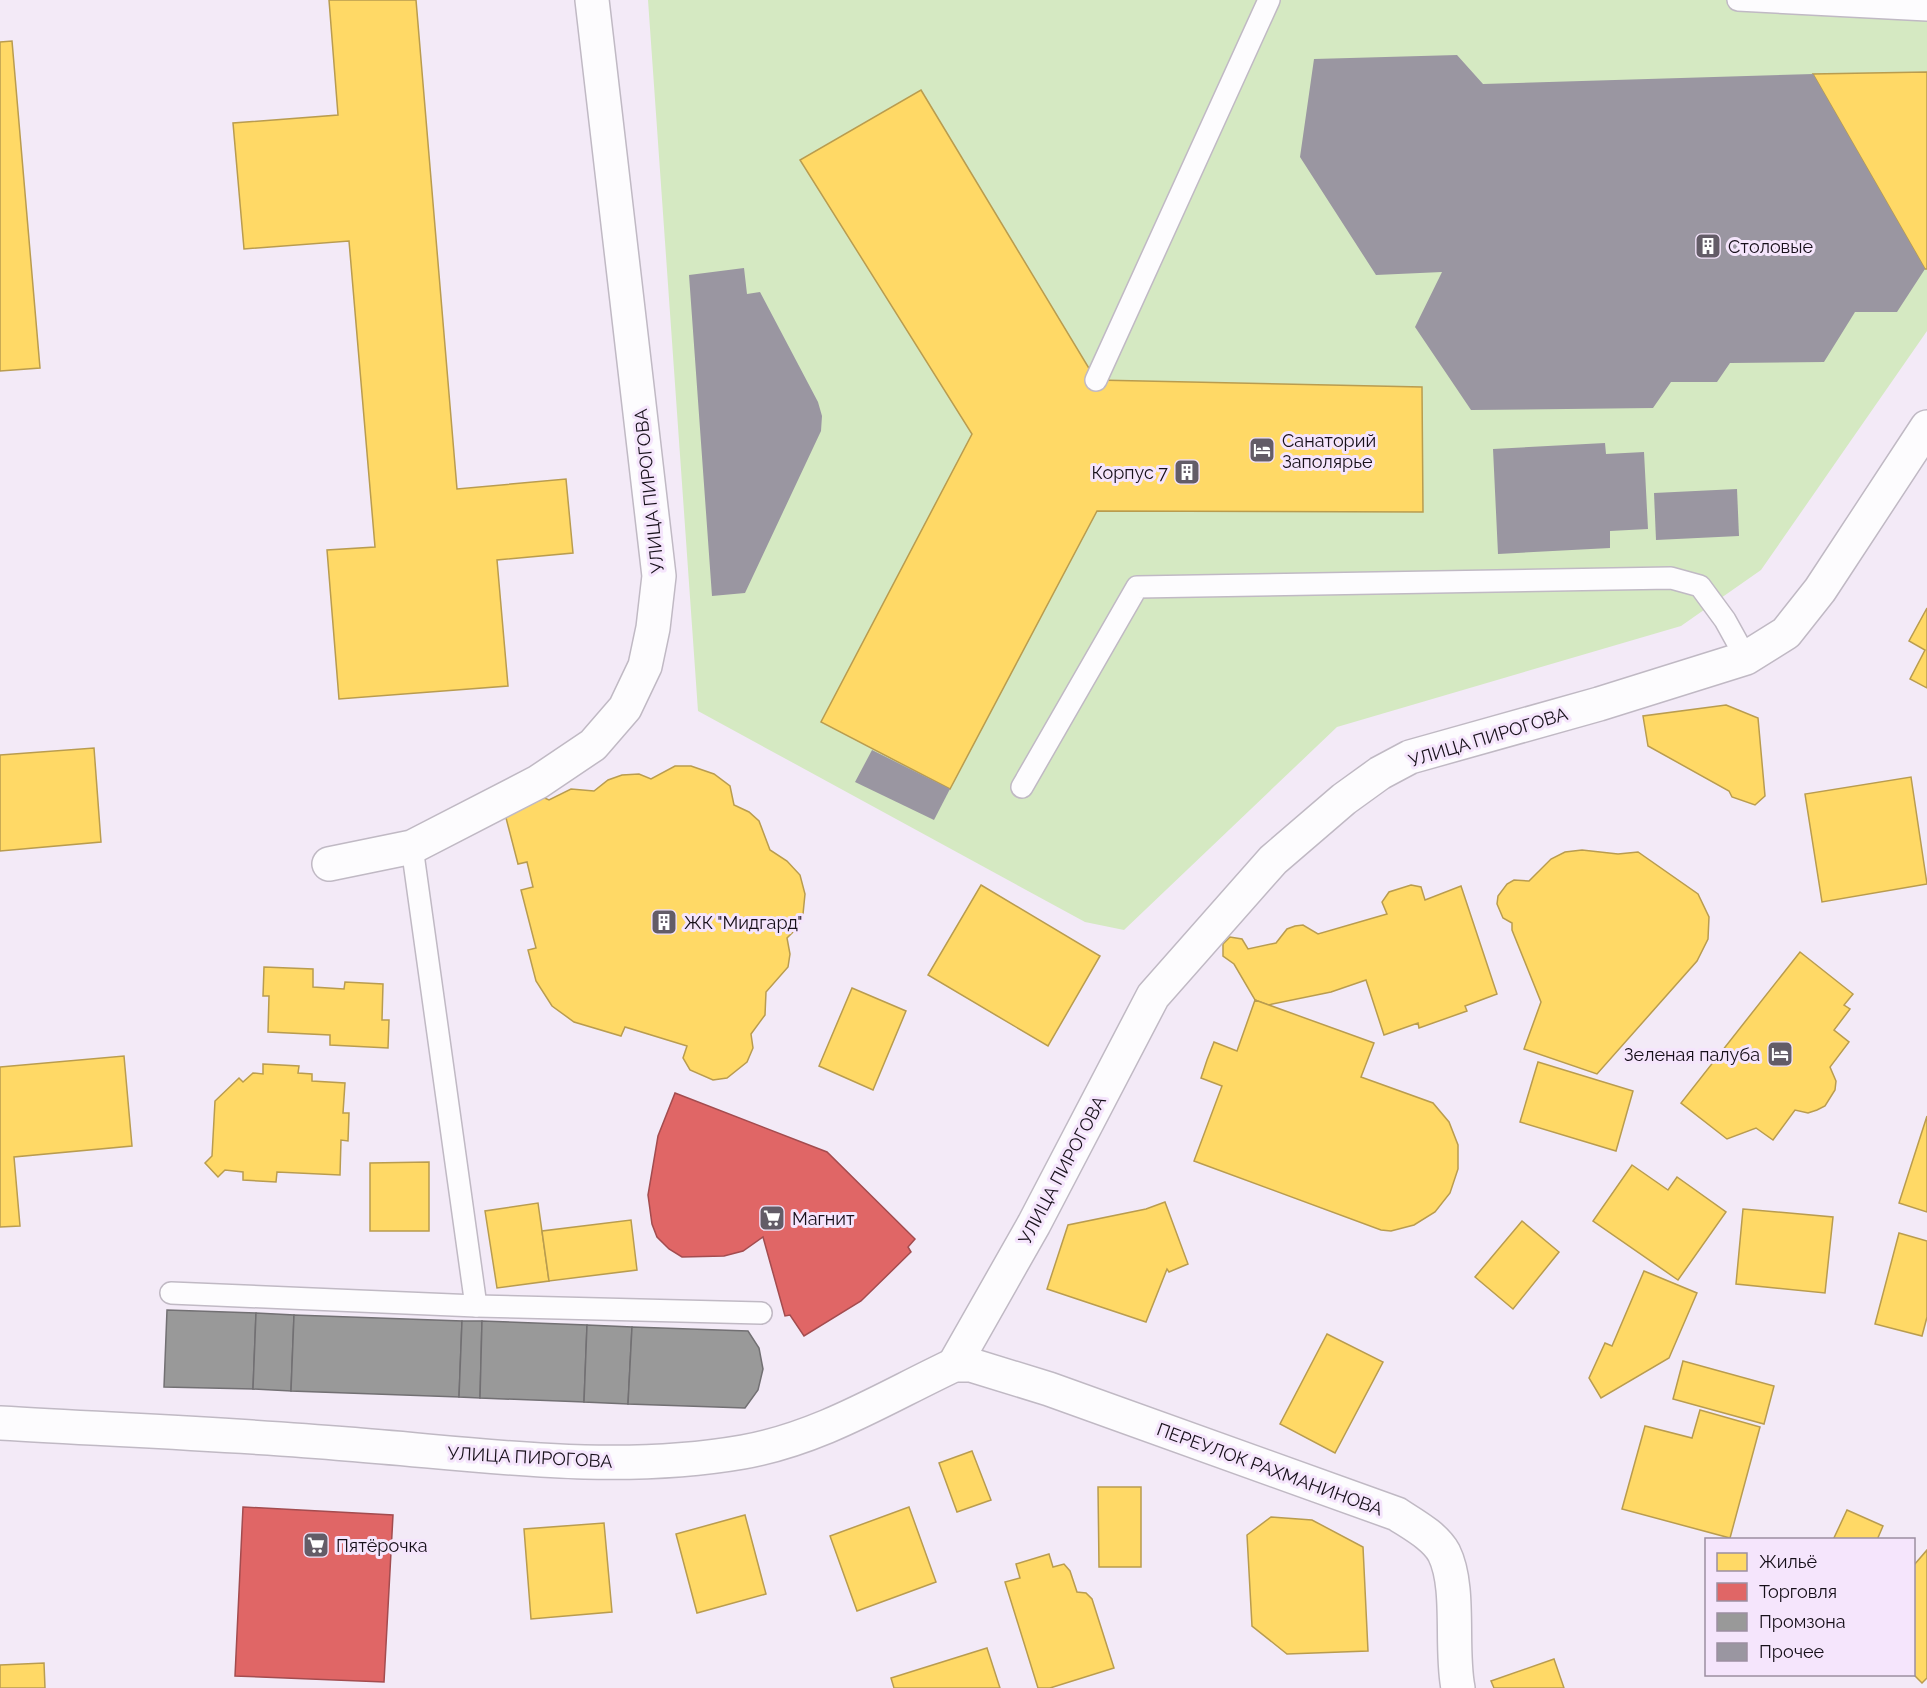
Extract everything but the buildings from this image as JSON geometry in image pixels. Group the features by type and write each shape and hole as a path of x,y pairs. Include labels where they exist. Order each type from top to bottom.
{"street":[{"name":"УЛИЦА ПИРОГОВА","path":"329,864 412,847 538,782 593,745 625,708 645,666 653,628 659,576 592,0"},
{"name":"УЛИЦА ПИРОГОВА","path":"0,1423 344,1443 574,1463 662,1462 744,1452 793,1439 843,1422 954,1365 1034,1224 1153,996 1273,860 1344,799 1380,773 1410,757 1599,704 1746,658 1786,633 1820,590 1927,427"},
{"name":"ПЕРЕУЛОК РАХМАНИНОВА","path":"954,1365 971,1365 1049,1389 1397,1514 1422,1531 1443,1552 1452,1582 1454,1667 1458,1688"}],"lane":[{"path":"1096,380 1269,0"},
{"path":"1738,0 1925,7"},
{"path":"1022,786 1137,588 1671,578 1700,586 1725,620 1746,658"},
{"path":"412,847 476,1306"},
{"path":"171,1293 476,1306 761,1313"}],"green space":[{"name":"Санаторий Заполярье","path":"648,0 1927,0 1927,331 1761,570 1681,626 1337,727 1124,930 1085,922 698,711"}],"place":[{"name":"Столовые","path":"1708,246"},
{"name":"Санаторий Заполярье","path":"1262,450"},
{"name":"Корпус 7","path":"1187,472"},
{"name":"ЖК \"Мидгард\"","path":"664,922"},
{"name":"Зеленая палуба","path":"1780,1054"},
{"name":"Магнит","path":"772,1218"},
{"name":"Пятёрочка","path":"316,1545"}]}
